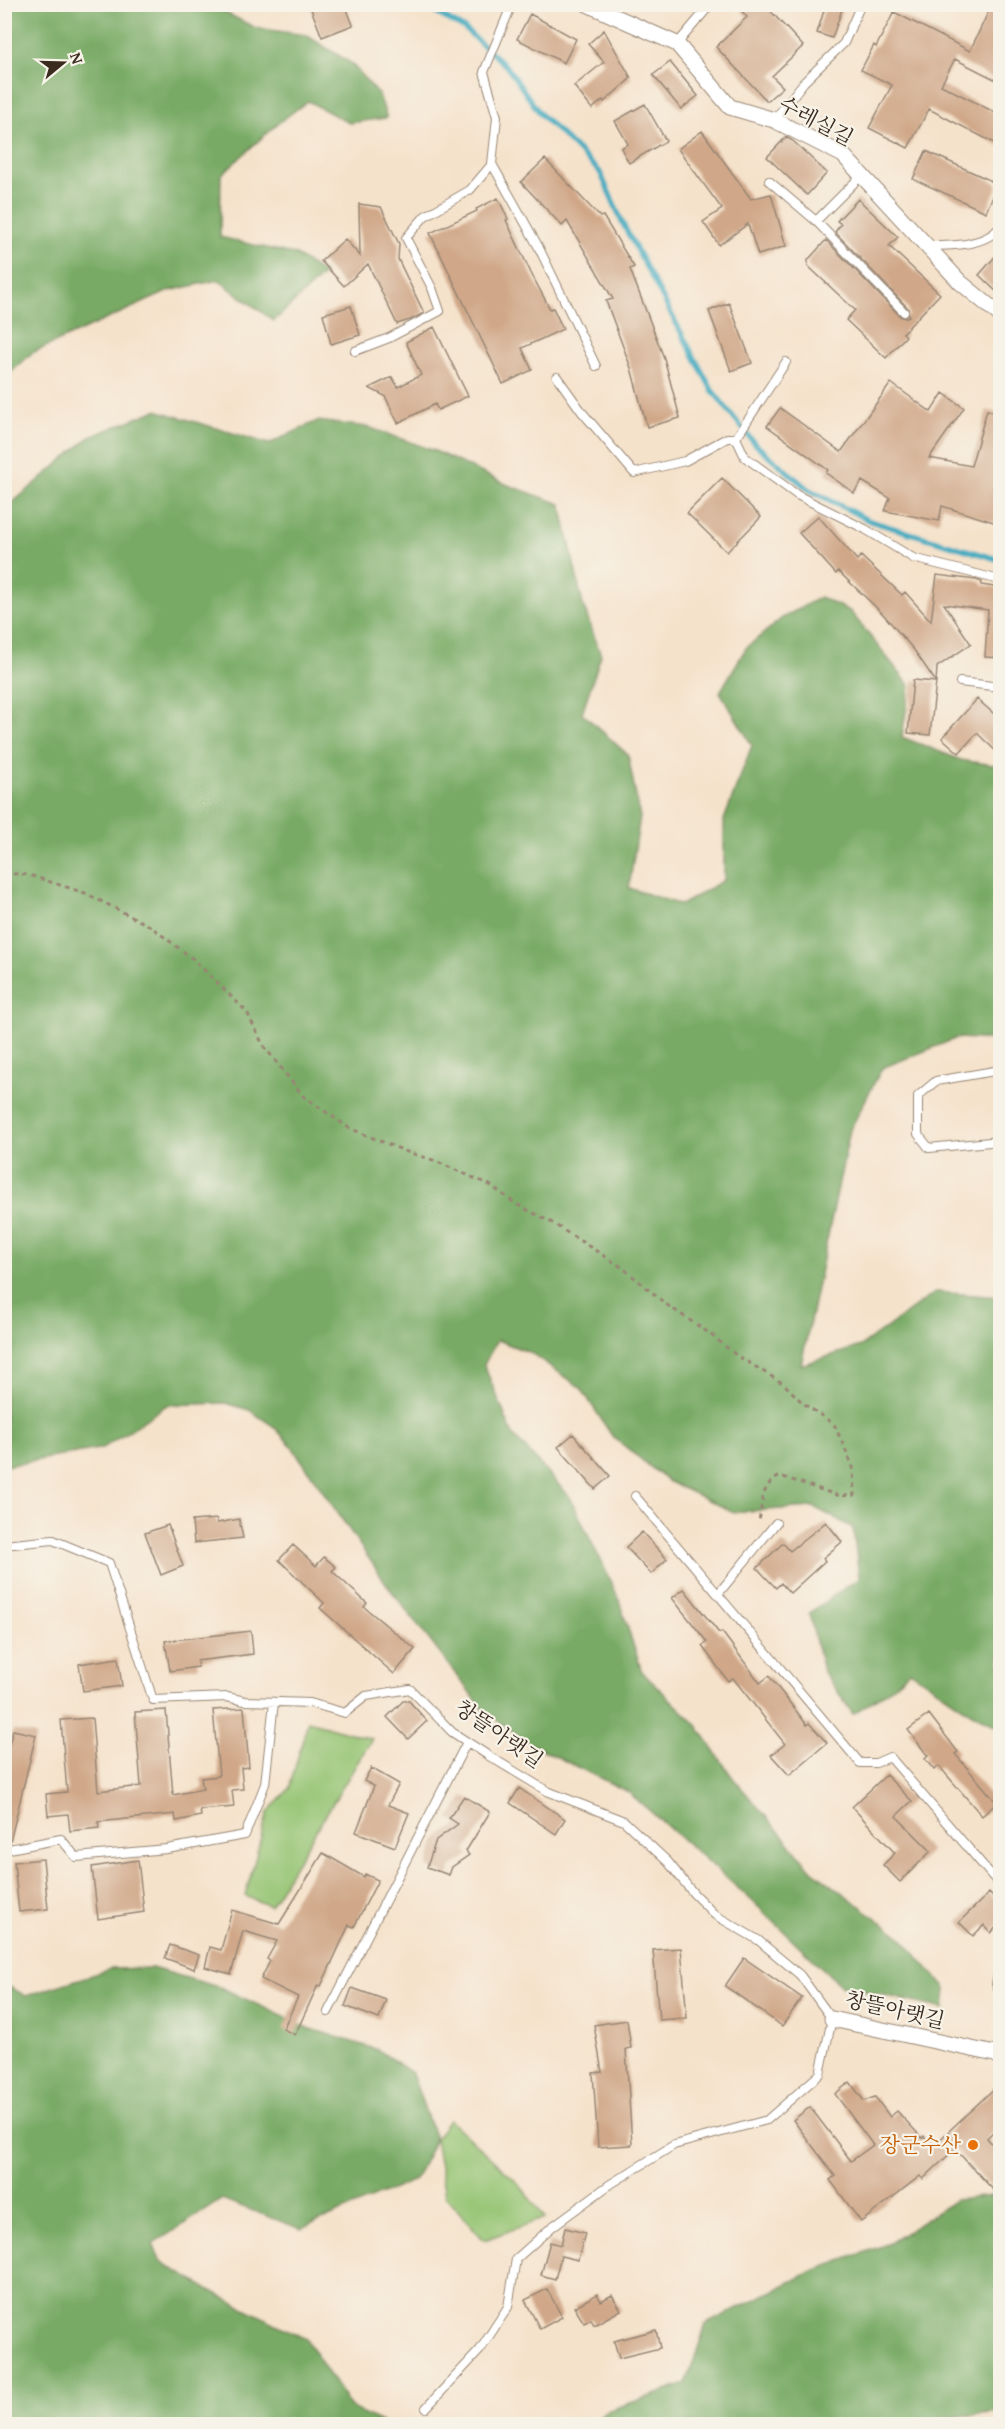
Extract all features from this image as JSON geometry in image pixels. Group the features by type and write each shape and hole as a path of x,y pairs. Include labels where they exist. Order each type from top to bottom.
{"street":[{"name":"수레실길","path":"587,4 677,45 730,107 774,120 843,155 960,282 1000,315"},
{"name":"창뜰아랫길","path":"832,2019 995,2054 1000,2057"}],"lane":[{"path":"355,351 389,338 440,311 432,288 406,237 425,216 470,190 492,164 497,117 484,72 512,4"},
{"path":"677,45 711,4"},
{"path":"774,120 804,82 844,43 861,4"},
{"path":"492,164 538,246 596,366"},
{"path":"816,221 862,175"},
{"path":"769,181 816,221 904,312"},
{"path":"928,246 962,245 995,233 1000,227"},
{"path":"737,437 786,362"},
{"path":"557,377 582,412 634,473 685,461 727,438 737,437"},
{"path":"737,437 745,457 797,495 865,529 913,558 1000,580"},
{"path":"960,682 1000,687"},
{"path":"1000,1070 936,1081 918,1096 918,1134 929,1148 1000,1141"},
{"path":"635,1496 860,1763 876,1763 890,1757 1000,1885"},
{"path":"718,1594 776,1523"},
{"name":"창뜰아랫길","path":"4,1545 53,1540 109,1563 153,1700 227,1697 245,1701 310,1703 345,1713 366,1696 410,1689 453,1732 467,1742 547,1791 624,1821 668,1862 715,1915 758,1940 800,1975 832,2019"},
{"path":"4,1850 61,1839 76,1857 167,1849 245,1835 265,1784 274,1702"},
{"path":"328,2012 467,1742"},
{"path":"1000,1966 996,1984 1000,1991"},
{"path":"426,2408 480,2350 508,2307 516,2259 553,2226 609,2185 674,2145 766,2120 820,2074 832,2019"}],"path":[{"path":"4,873 29,875 85,893 150,926 193,959 247,1012 263,1045 303,1096 349,1128 433,1160 490,1185 516,1204 549,1221 623,1268 667,1305 709,1333 736,1355 784,1384 804,1404 834,1424 853,1467 854,1495 840,1496 780,1476 771,1481 764,1490 756,1548"}],"green space":[{"path":"5,4 210,5 256,28 306,35 351,63 379,95 387,118 349,123 308,101 277,124 221,175 220,237 296,255 324,274 274,321 218,280 169,291 32,353 5,378"},
{"path":"156,410 269,444 317,421 368,427 435,451 508,485 561,504 583,605 601,655 582,713 628,755 640,817 629,888 681,905 724,880 724,820 752,745 720,692 746,648 782,618 820,597 850,611 910,686 902,737 961,760 1000,766 1000,1040 957,1038 882,1068 850,1130 801,1365 861,1346 936,1292 1000,1297 1000,1728 972,1713 910,1671 886,1692 853,1714 823,1671 809,1613 859,1578 853,1528 814,1507 733,1512 668,1481 612,1436 581,1388 531,1353 497,1340 484,1365 513,1435 570,1497 618,1597 642,1672 696,1724 733,1778 812,1870 900,1936 946,1989 944,2009 840,1985 747,1896 628,1792 531,1744 485,1712 390,1589 291,1445 273,1426 249,1410 226,1403 167,1405 103,1448 5,1466 5,509 90,437"},
{"path":"308,1721 372,1739 270,1906 245,1896 268,1812 289,1789"},
{"path":"152,1968 222,1988 308,2028 378,2050 412,2073 435,2139 415,2180 301,2229 222,2199 153,2244 161,2262 217,2294 306,2339 351,2408 386,2424 5,2424 4,1984 26,1996 110,1969"},
{"path":"449,2120 519,2184 545,2218 484,2240 445,2196 435,2139"},
{"path":"1000,2195 1000,2412 882,2424 594,2424 604,2412 686,2384 706,2324 813,2271 890,2243 955,2200"}],"building":[{"path":"309,4 345,4 353,25 322,37"},
{"path":"735,4 764,4 803,46 772,76 783,87 767,101 716,47 747,17"},
{"path":"826,4 844,4 832,38 817,33"},
{"path":"992,4 1000,4 1000,82 955,59 941,85 1000,115 1000,146 929,109 908,148 869,128 892,85 861,70 894,12 970,51"},
{"path":"530,14 576,39 564,63 517,39"},
{"path":"604,30 631,78 604,102 603,100 592,109 574,86 604,62 588,44"},
{"path":"670,62 698,96 681,109 653,75"},
{"path":"645,104 666,141 629,163 621,148 628,144 615,121"},
{"path":"702,131 751,199 771,194 786,246 758,255 748,224 719,245 703,222 722,209 678,149"},
{"path":"786,137 827,173 807,195 767,157"},
{"path":"926,151 998,184 986,212 913,179"},
{"path":"545,159 600,217 603,216 634,267 630,269 664,358 680,418 647,427 631,368 606,301 613,299 567,221 562,226 521,182"},
{"path":"498,198 531,273 563,329 522,348 532,370 503,384 430,233 477,211 476,209"},
{"path":"858,199 898,237 889,246 940,294 903,333 906,336 886,358 846,320 855,310 808,266 808,260 826,240 900,316 905,318 909,316 908,308 835,232 841,224 837,221"},
{"path":"359,204 381,207 399,244 398,259 424,313 397,324 368,264 344,286 321,261 345,239 360,256"},
{"path":"1000,251 1000,295 979,275"},
{"path":"729,303 752,363 731,371 709,311"},
{"path":"351,306 360,335 331,344 323,314"},
{"path":"434,327 468,396 438,410 435,404 398,423 385,396 369,388 392,377 398,387 421,375 406,342"},
{"path":"891,383 931,412 943,393 964,408 929,458 971,466 987,410 1000,414 1000,524 942,506 939,521 885,511 890,498 862,481 854,493 826,473 828,470 767,426 780,408 841,452"},
{"path":"722,478 761,517 727,552 687,513"},
{"path":"818,516 857,560 861,556 902,595 905,592 931,621 937,575 976,580 982,582 981,585 1000,588 1000,658 985,657 988,610 944,604 971,644 937,667 936,682 914,650 883,614 838,571 836,574 799,533"},
{"path":"913,680 936,682 930,735 908,733"},
{"path":"977,699 1000,719 1000,755 977,733 959,753 942,738"},
{"path":"573,1434 610,1476 595,1489 558,1447"},
{"path":"217,1519 217,1523 239,1519 243,1538 194,1543 192,1521"},
{"path":"826,1522 842,1542 823,1558 825,1561 790,1593 781,1583 776,1588 757,1568 783,1543 790,1551"},
{"path":"168,1525 183,1566 161,1575 145,1533"},
{"path":"642,1532 667,1559 651,1574 626,1547"},
{"path":"293,1545 316,1566 324,1557 336,1567 332,1571 367,1603 364,1607 415,1649 394,1674 320,1608 324,1603 279,1560"},
{"path":"684,1589 719,1633 722,1632 760,1683 769,1676 807,1725 809,1723 827,1743 789,1775 771,1755 785,1744 733,1678 728,1681 702,1646 707,1642 672,1598"},
{"path":"251,1631 253,1654 197,1661 198,1667 170,1671 165,1641"},
{"path":"118,1658 122,1686 83,1691 79,1664"},
{"path":"403,1701 409,1701 427,1721 408,1739 387,1717"},
{"path":"244,1708 249,1767 241,1768 243,1789 232,1790 234,1807 200,1810 201,1816 176,1821 175,1814 98,1822 99,1828 70,1831 68,1814 48,1816 46,1794 67,1792 61,1720 92,1718 98,1791 141,1786 135,1712 166,1710 173,1795 203,1789 201,1778 219,1776 213,1710"},
{"path":"929,1714 958,1752 955,1754 997,1803 982,1816 939,1766 934,1770 925,1759 928,1756 908,1730"},
{"path":"13,1730 36,1735 10,1842 4,1841 4,1764"},
{"path":"371,1768 399,1784 388,1805 409,1813 395,1847 356,1832 374,1786 364,1781"},
{"path":"886,1775 912,1801 896,1816 931,1851 900,1882 883,1865 895,1853 852,1807"},
{"path":"519,1788 565,1819 556,1834 510,1803"},
{"path":"464,1796 490,1812 466,1851 469,1855 452,1867 449,1875 427,1867 436,1840 458,1824 449,1818"},
{"path":"323,1853 364,1877 365,1874 378,1880 354,1927 349,1925 295,2035 283,2029 298,1997 261,1979 270,1961 267,1959 277,1941 243,1931 231,1974 205,1967 210,1947 221,1950 232,1910 279,1924"},
{"path":"43,1859 48,1909 19,1912 14,1862"},
{"path":"138,1860 144,1912 98,1919 92,1867"},
{"path":"989,1893 1000,1904 1000,1923 991,1933 984,1925 973,1936 959,1922"},
{"path":"170,1945 199,1955 194,1969 165,1958"},
{"path":"681,1948 687,2018 659,2020 653,1950"},
{"path":"744,1958 802,1998 782,2026 725,1986"},
{"path":"352,1988 386,2000 379,2019 345,2006"},
{"path":"627,2020 631,2048 626,2049 632,2145 598,2147 593,2073 602,2072 594,2025"},
{"path":"850,2082 864,2101 875,2097 890,2117 897,2111 922,2138 924,2136 933,2146 1000,2083 1000,2125 987,2138 1000,2153 1000,2197 955,2149 923,2179 920,2176 861,2222 830,2180 835,2176 793,2120 810,2107 851,2161 873,2145 835,2094"},
{"path":"565,2228 585,2233 578,2260 561,2256 555,2279 541,2275 550,2242 561,2245"},
{"path":"547,2289 562,2317 540,2329 525,2300"},
{"path":"597,2294 601,2301 612,2295 621,2310 594,2325 591,2319 584,2323 574,2307"},
{"path":"656,2330 660,2348 619,2358 614,2341"}],"waterway":[{"path":"420,4 465,29 507,67 541,115 600,172 624,226 712,390 755,444 808,489 870,521 1000,560"}],"place":[{"name":"장군수산","path":"973,2145"}]}
